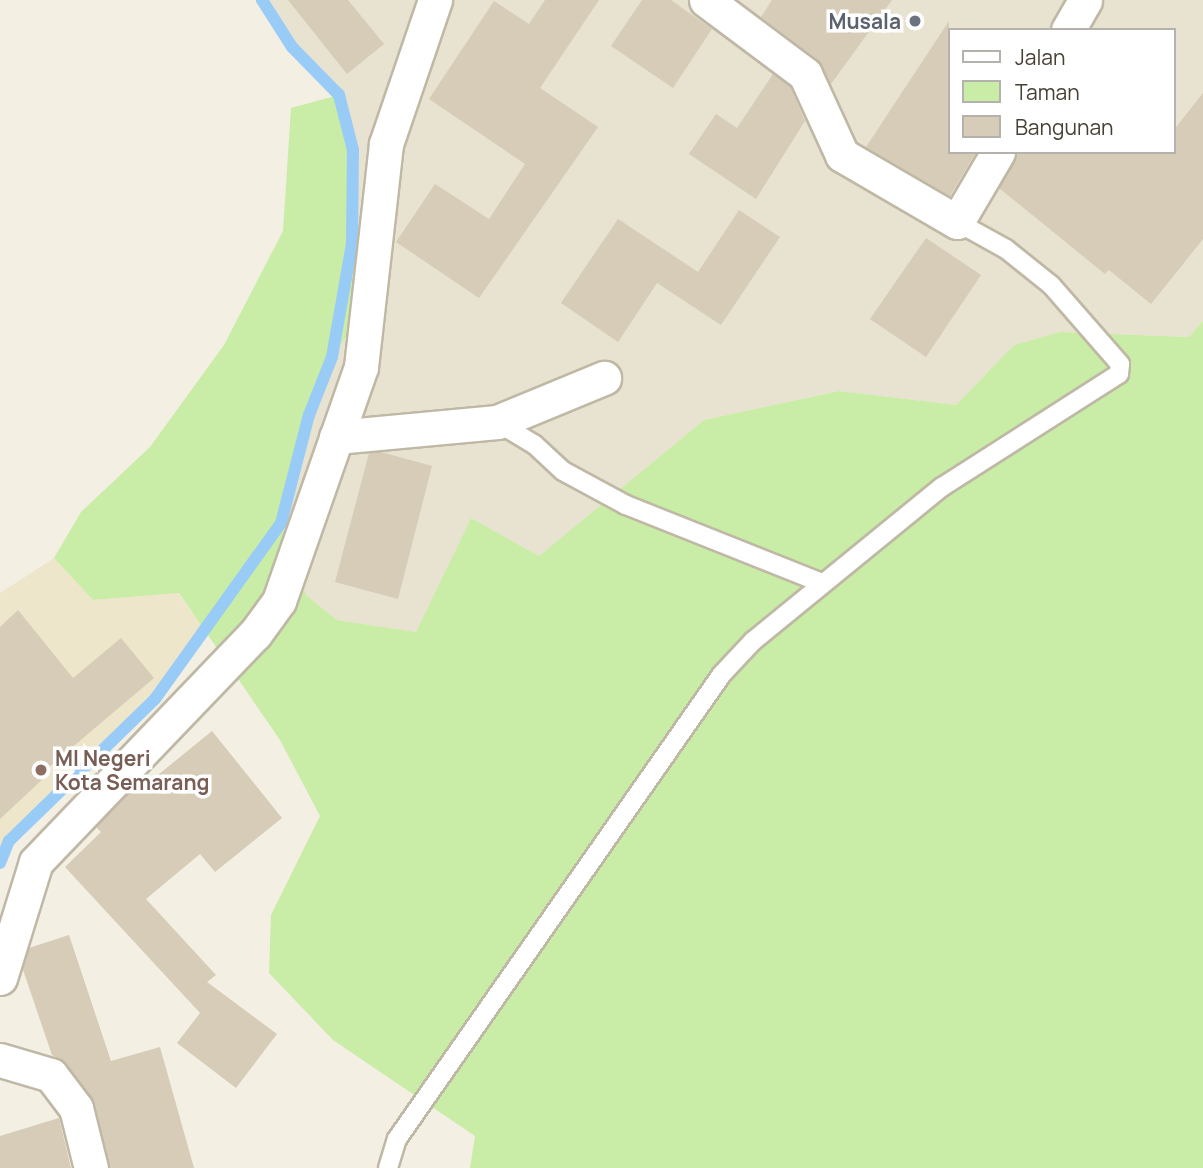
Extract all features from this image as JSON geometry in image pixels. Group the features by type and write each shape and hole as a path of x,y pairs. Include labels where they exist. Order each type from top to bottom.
{"street":[{"path":"0,978 36,862 254,634 279,601 361,367 386,144 435,0"},
{"path":"706,0 805,74 842,155 957,222 997,154"},
{"path":"1069,28 1085,0"},
{"path":"336,437 497,422 604,379"},
{"path":"0,1060 51,1075 76,1108 91,1168"}],"lane":[{"path":"388,1168 397,1139 722,674 822,583 959,475 1119,374 1120,364 1051,285 1006,249 957,222"},
{"path":"497,422 535,445 563,471 626,505 822,583"}],"shaded area":[{"path":"262,0 1203,0 1203,321 1189,337 1060,332 1014,345 956,405 839,391 704,420 539,556 471,518 416,632 337,620 306,595 281,523 309,415 332,357 391,274 352,243 353,150 339,95 292,47"},
{"name":"MI Negeri Kota Semarang","path":"54,558 93,600 178,593 205,630 155,699 9,841 0,867 0,593"}],"green space":[{"path":"339,95 353,150 352,243 391,274 332,357 309,415 281,523 306,595 337,620 416,632 471,518 539,556 704,420 839,391 956,405 1014,345 1060,332 1189,337 1203,321 1203,1168 470,1168 475,1136 333,1040 269,973 271,915 320,816 280,740 179,593 93,600 54,558 81,512 150,447 224,345 283,231 291,108"}],"building":[{"path":"288,0 348,0 384,44 347,74"},
{"path":"545,0 599,0 540,88 598,127 479,298 396,242 435,184 489,219 525,164 429,99 494,1 529,24"},
{"path":"642,0 671,0 712,29 673,88 611,46"},
{"path":"772,0 892,0 831,84 817,59 761,17"},
{"path":"949,21 948,154 975,154 950,196 866,147"},
{"path":"773,74 790,86 805,121 756,199 689,154 716,114 737,128"},
{"path":"1203,93 1203,239 1151,304 1109,270 1105,274 999,188 1016,154 1175,154 1175,128"},
{"path":"739,210 780,237 721,325 657,283 618,342 561,303 618,219 698,272"},
{"path":"926,238 981,275 926,357 870,319"},
{"path":"381,452 432,466 398,599 335,582 369,453"},
{"path":"18,610 73,678 121,638 154,678 43,772 46,776 0,819 0,627"},
{"path":"212,731 282,818 215,872 200,854 146,899 216,975 207,982 277,1034 236,1088 177,1043 200,1013 65,867 101,832 96,827 134,788 137,792"},
{"path":"69,935 111,1061 160,1047 194,1168 110,1168 94,1103 66,1063 52,1055 23,970 29,948"},
{"path":"59,1118 71,1168 0,1168 0,1136"}],"waterway":[{"path":"0,863 9,841 155,699 281,523 309,415 332,357 352,243 353,150 339,95 292,47 262,0"}],"place":[{"name":"Musala","path":"915,21"},
{"name":"MI Negeri Kota Semarang","path":"41,770"}]}
